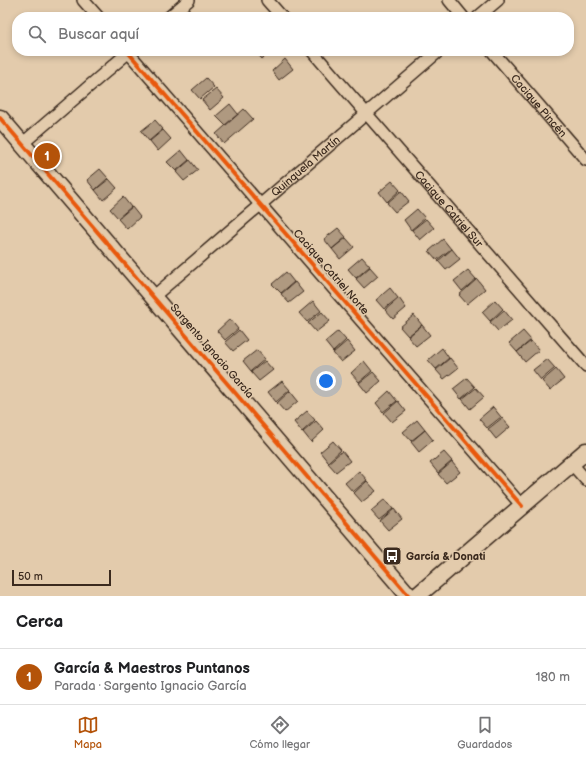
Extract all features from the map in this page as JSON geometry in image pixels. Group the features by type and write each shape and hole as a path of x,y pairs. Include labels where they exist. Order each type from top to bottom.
{"street":[{"path":"83,0 94,12"},
{"path":"175,12 189,0"},
{"path":"268,0 278,12"},
{"path":"449,0 459,12"},
{"path":"484,12 498,0"},
{"path":"22,144 122,56"},
{"name":"Cacique Catriel Norte","path":"132,56 522,506"},
{"name":"Cacique Catriel Sur","path":"316,56 586,366"},
{"name":"Quinquela Martín","path":"153,297 433,56"},
{"name":"Cacique Pincén","path":"496,56 586,160"},
{"name":"Sargento Ignacio García","path":"0,118 410,596"},
{"path":"417,596 586,451"},
{"path":"572,463 586,480"}],"building":[{"path":"285,59 293,69 279,80 272,71"},
{"path":"206,78 214,87 200,99 192,90"},
{"path":"216,89 224,98 210,110 202,100"},
{"path":"230,104 238,114 225,125 216,116"},
{"path":"244,109 253,119 224,144 216,134"},
{"path":"155,120 163,129 149,141 141,131"},
{"path":"163,130 171,139 158,151 150,141"},
{"path":"181,150 189,160 176,171 167,162"},
{"path":"190,160 198,170 184,181 176,172"},
{"path":"100,169 108,178 95,190 87,180"},
{"path":"109,179 117,188 103,200 95,190"},
{"path":"392,181 400,190 387,202 379,192"},
{"path":"401,191 409,201 395,212 387,203"},
{"path":"123,197 131,207 118,218 110,209"},
{"path":"132,207 140,217 127,229 118,219"},
{"path":"417,209 425,218 411,230 404,220"},
{"path":"426,219 434,228 420,240 412,230"},
{"path":"338,228 346,237 332,249 324,239"},
{"path":"346,238 354,247 340,259 332,249"},
{"path":"443,239 451,249 437,260 429,251"},
{"path":"452,249 460,259 446,270 438,261"},
{"path":"362,257 370,266 356,278 348,269"},
{"path":"370,267 378,276 364,288 356,279"},
{"path":"468,270 476,279 462,291 454,281"},
{"path":"286,272 294,282 281,293 272,284"},
{"path":"477,279 485,289 467,304 459,295"},
{"path":"295,282 303,292 289,303 281,294"},
{"path":"390,288 398,298 384,309 376,300"},
{"path":"399,298 406,308 393,319 385,310"},
{"path":"495,300 503,309 490,321 482,312"},
{"path":"313,301 321,311 307,322 299,313"},
{"path":"504,310 512,320 498,331 490,322"},
{"path":"322,312 330,321 316,332 308,323"},
{"path":"414,315 422,325 408,336 400,327"},
{"path":"230,319 238,329 225,340 217,331"},
{"path":"422,325 430,335 416,346 408,337"},
{"path":"239,330 247,340 233,351 225,342"},
{"path":"338,331 346,340 333,352 325,342"},
{"path":"523,331 531,340 517,352 509,343"},
{"path":"347,341 355,351 341,362 333,353"},
{"path":"531,341 539,350 525,362 517,352"},
{"path":"442,348 449,358 436,369 428,360"},
{"path":"257,350 265,359 251,371 243,361"},
{"path":"450,358 458,368 444,379 436,370"},
{"path":"547,359 555,368 541,380 533,370"},
{"path":"265,361 273,370 259,381 251,372"},
{"path":"364,361 372,371 359,382 351,373"},
{"path":"556,369 564,379 550,390 542,381"},
{"path":"373,372 381,381 367,393 359,383"},
{"path":"467,378 475,387 461,399 453,389"},
{"path":"282,381 290,390 276,402 268,392"},
{"path":"476,388 484,397 470,409 462,399"},
{"path":"290,391 298,401 285,412 277,403"},
{"path":"389,391 397,401 383,412 376,403"},
{"path":"398,401 406,411 392,422 384,413"},
{"path":"493,407 501,417 487,428 479,419"},
{"path":"307,411 315,420 302,432 294,422"},
{"path":"502,418 510,427 496,439 488,429"},
{"path":"417,420 425,430 411,441 403,432"},
{"path":"316,421 324,430 311,442 303,432"},
{"path":"425,430 433,440 419,452 411,442"},
{"path":"333,441 341,450 328,462 320,452"},
{"path":"342,451 350,461 336,472 328,463"},
{"path":"444,452 452,461 438,473 430,463"},
{"path":"452,462 460,472 446,483 438,474"},
{"path":"359,471 367,480 353,492 345,483"},
{"path":"367,481 376,491 362,502 354,493"},
{"path":"385,499 393,509 379,520 371,511"},
{"path":"394,509 402,519 388,530 380,521"}],"cycle path":[{"path":"131,56 522,506"},
{"path":"0,118 409,596"}],"place":[{"name":"García & Maestros Puntanos","path":"47,156"},
{"name":"García & Donati","path":"392,556"}]}
